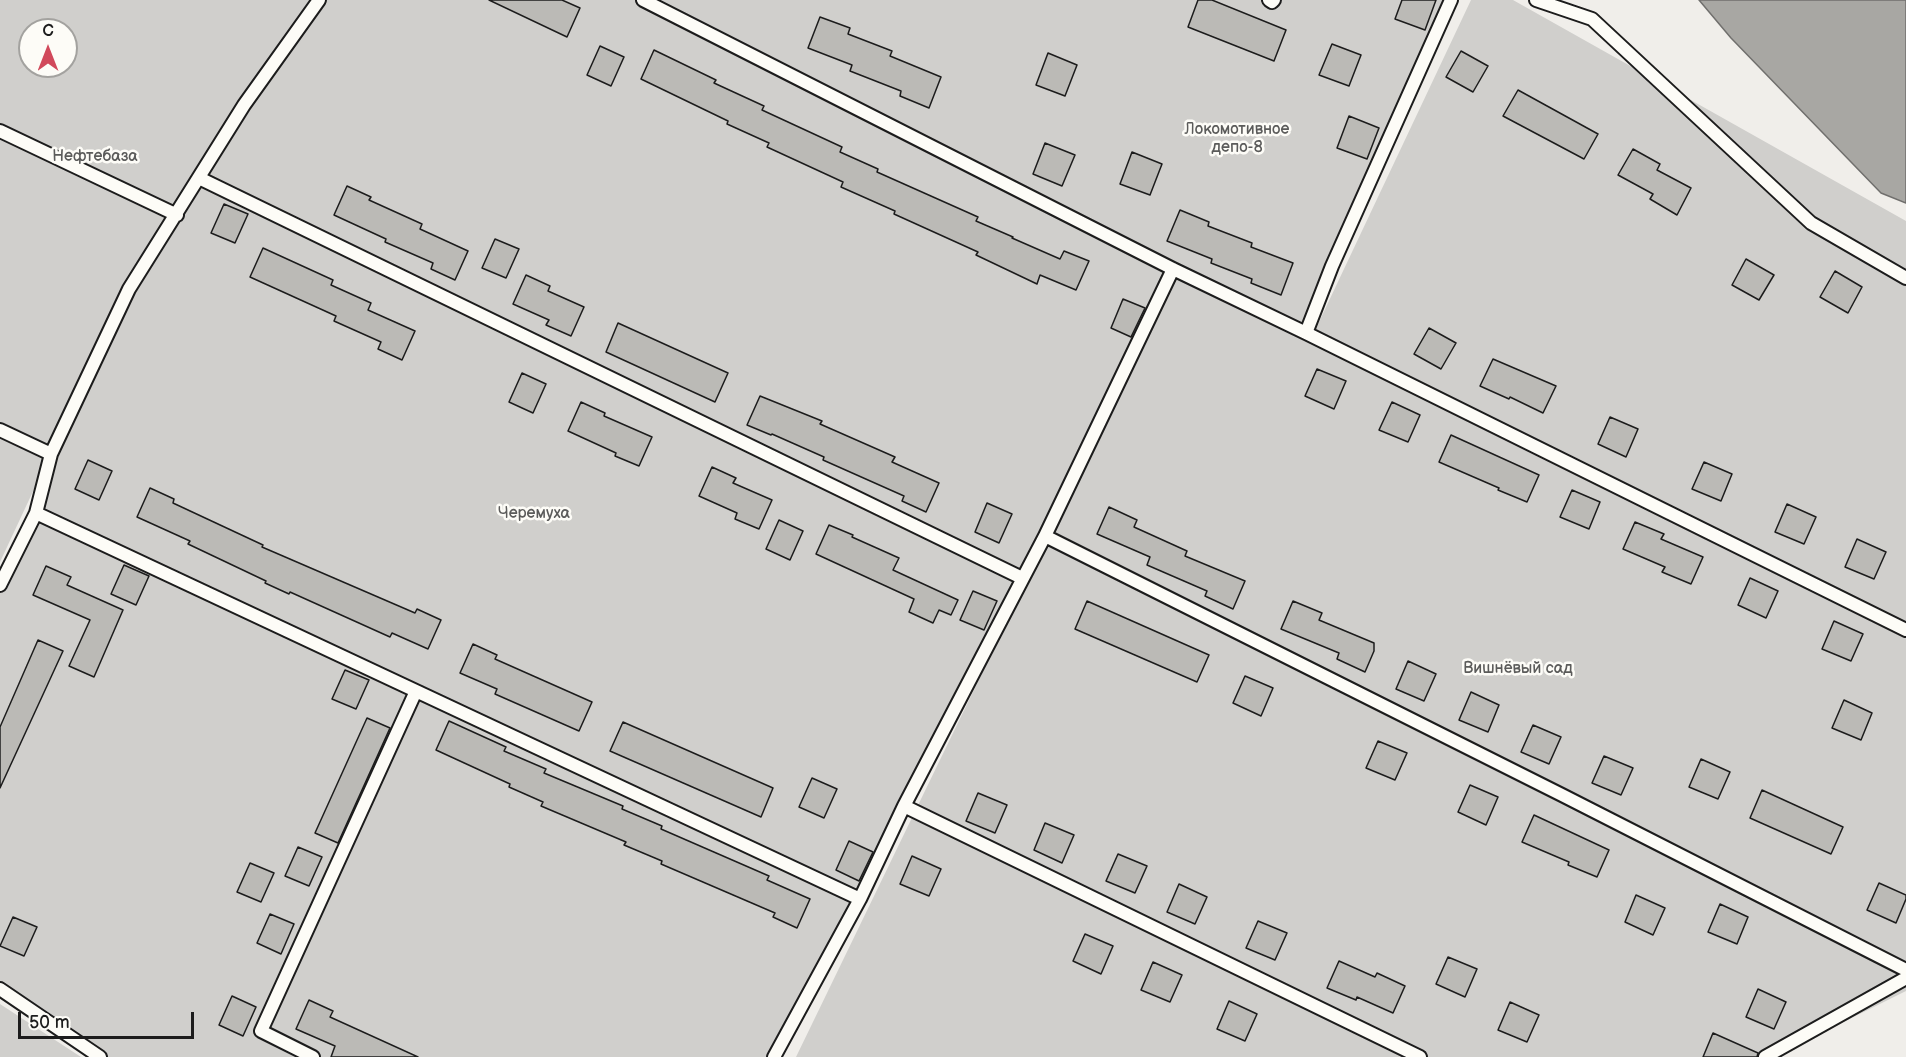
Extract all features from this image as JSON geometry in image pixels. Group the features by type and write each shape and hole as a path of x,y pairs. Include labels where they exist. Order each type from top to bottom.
{"lane":[{"path":"0,585 36,513 51,454 129,290 244,105 319,0"},
{"path":"643,0 1173,269 1906,630"},
{"path":"1269,0 1272,2 1274,0"},
{"path":"1306,333 1332,266 1450,0"},
{"path":"1536,0 1592,19 1811,223 1906,278"},
{"path":"0,130 177,215"},
{"path":"199,178 1022,578"},
{"path":"774,1057 860,899 904,806 1045,536 1173,269"},
{"path":"0,430 51,454"},
{"path":"36,513 860,899"},
{"path":"1045,536 1906,970"},
{"path":"314,1057 261,1031 416,691"},
{"path":"904,806 1420,1057"},
{"path":"1765,1057 1906,978"},
{"path":"0,989 100,1057"}],"green space":[{"name":"Нефтебаза","path":"0,0 310,0 125,287 48,448 0,425"},
{"name":"Черемуха","path":"320,0 643,0 1173,269 1045,536 773,1057 100,1057 0,989 0,585 36,513 51,454 129,290"},
{"name":"Локомотивное депо-8","path":"658,0 1449,0 1306,331"},
{"name":"Вишнёвый сад","path":"1471,0 1513,0 1906,221 1906,991 1773,1057 796,1057 1174,277 1310,341"},
{"path":"0,434 50,455 0,562"},
{"path":"0,1004 81,1057 0,1057"}],"shaded area":[{"path":"1699,0 1906,0 1906,203 1881,193 1731,38"}],"building":[{"path":"489,0 562,0 580,8 567,37"},
{"path":"1198,0 1212,0 1286,30 1274,61 1188,27"},
{"path":"1402,0 1436,0 1425,30 1395,19"},
{"path":"820,17 850,28 848,34 892,51 890,56 941,77 929,108 900,96 901,91 850,71 852,65 808,48"},
{"path":"1332,44 1361,55 1349,86 1319,75"},
{"path":"600,46 624,57 611,86 587,75"},
{"path":"654,50 716,80 714,83 764,106 762,110 842,147 840,152 878,169 877,172 978,217 976,221 1060,259 1064,251 1089,261 1076,290 1040,275 1037,284 976,255 978,252 841,187 843,182 767,147 769,143 641,79"},
{"path":"1461,51 1488,66 1473,92 1446,77"},
{"path":"1048,53 1077,65 1065,96 1036,85"},
{"path":"1518,90 1598,134 1584,159 1503,116"},
{"path":"1349,116 1379,128 1367,159 1337,148"},
{"path":"1045,143 1075,155 1062,186 1033,174"},
{"path":"1633,149 1660,164 1657,170 1691,188 1677,215 1650,199 1653,194 1618,175"},
{"path":"1132,152 1162,164 1150,195 1120,184"},
{"path":"347,186 371,197 369,200 422,224 420,229 468,251 455,280 431,269 433,263 385,242 386,239 334,215"},
{"path":"224,204 248,214 235,243 211,233"},
{"path":"1180,210 1209,222 1208,226 1252,243 1251,247 1293,263 1281,295 1251,283 1252,279 1211,263 1212,259 1167,241"},
{"path":"495,239 519,249 506,278 482,268"},
{"path":"263,248 333,280 331,285 371,303 368,310 415,331 402,360 378,349 381,342 334,321 336,316 250,277"},
{"path":"1746,259 1774,275 1759,300 1732,285"},
{"path":"1835,271 1862,287 1848,313 1820,297"},
{"path":"526,275 550,286 548,291 584,307 571,336 546,325 549,320 513,304"},
{"path":"1123,299 1145,308 1131,337 1111,328"},
{"path":"618,323 728,373 715,402 606,352"},
{"path":"1429,328 1456,343 1441,369 1414,354"},
{"path":"1493,359 1556,386 1543,413 1480,386"},
{"path":"1317,369 1346,381 1334,409 1305,396"},
{"path":"522,373 546,384 533,413 509,402"},
{"path":"760,396 822,421 820,424 895,457 892,462 939,483 926,512 902,501 904,496 823,460 824,457 747,425"},
{"path":"581,402 605,413 604,416 652,437 639,466 568,431"},
{"path":"1392,402 1420,415 1408,442 1379,430"},
{"path":"1610,417 1638,429 1626,457 1598,444"},
{"path":"1451,435 1539,475 1527,502 1439,462"},
{"path":"88,460 112,471 99,500 75,489"},
{"path":"1704,462 1732,474 1721,501 1692,489"},
{"path":"712,467 736,478 733,483 772,500 759,529 735,519 737,513 699,496"},
{"path":"150,488 174,499 173,503 263,545 262,547 415,613 417,609 441,620 428,649 392,633 390,637 290,592 289,594 188,544 190,541 137,517"},
{"path":"1572,490 1600,502 1589,529 1560,517"},
{"path":"987,503 1012,514 999,543 975,532"},
{"path":"1787,504 1816,517 1804,544 1775,532"},
{"path":"1109,507 1137,520 1134,527 1187,551 1185,556 1245,581 1233,609 1205,596 1207,591 1147,565 1150,557 1097,534"},
{"path":"779,520 803,531 790,560 766,549"},
{"path":"1635,522 1664,534 1661,539 1703,557 1691,584 1662,572 1665,567 1623,549"},
{"path":"829,525 899,558 893,570 958,600 951,615 939,610 933,623 909,612 914,599 816,554"},
{"path":"1857,539 1886,552 1874,579 1845,567"},
{"path":"124,565 149,576 136,605 111,594"},
{"path":"46,566 71,577 67,585 123,610 94,677 69,666 90,620 33,595"},
{"path":"1750,578 1778,591 1766,618 1738,605"},
{"path":"973,591 997,601 984,630 960,620"},
{"path":"1087,601 1209,655 1197,682 1075,629"},
{"path":"1293,601 1322,613 1319,620 1374,643 1374,651 1365,672 1337,659 1339,653 1281,629"},
{"path":"1834,621 1863,634 1851,661 1822,649"},
{"path":"38,640 63,651 0,788 0,727"},
{"path":"473,644 497,655 495,659 592,702 579,731 495,694 497,689 460,673"},
{"path":"1408,661 1436,674 1424,701 1396,689"},
{"path":"345,670 369,680 356,709 332,699"},
{"path":"1245,676 1273,688 1261,716 1233,703"},
{"path":"1471,692 1499,705 1488,732 1459,720"},
{"path":"1844,700 1872,713 1861,740 1832,728"},
{"path":"367,718 390,728 338,843 315,833"},
{"path":"449,721 506,747 504,751 546,769 544,773 623,806 622,809 662,826 661,829 769,876 767,880 810,899 797,928 773,917 775,913 661,864 662,861 624,845 626,842 541,806 543,802 509,787 510,784 436,750"},
{"path":"623,722 773,788 761,817 610,751"},
{"path":"1533,725 1561,737 1549,764 1521,752"},
{"path":"1378,741 1407,753 1395,780 1366,768"},
{"path":"1604,756 1633,768 1621,795 1592,783"},
{"path":"1701,759 1730,772 1718,799 1689,787"},
{"path":"812,778 837,789 824,818 799,807"},
{"path":"1470,785 1498,797 1486,825 1458,812"},
{"path":"1762,790 1843,827 1831,854 1750,818"},
{"path":"978,793 1007,805 995,833 966,821"},
{"path":"1534,815 1609,850 1597,877 1522,842"},
{"path":"1045,823 1074,835 1062,863 1034,850"},
{"path":"849,841 873,852 859,881 836,870"},
{"path":"298,847 322,857 309,886 285,876"},
{"path":"1118,854 1147,866 1135,893 1106,881"},
{"path":"912,856 941,869 929,896 900,884"},
{"path":"250,863 274,873 261,902 237,892"},
{"path":"1879,883 1906,895 1896,923 1867,910"},
{"path":"1179,884 1207,897 1195,924 1167,912"},
{"path":"1636,895 1665,908 1653,935 1625,922"},
{"path":"1720,904 1748,917 1737,944 1708,932"},
{"path":"270,914 294,924 281,954 257,943"},
{"path":"13,917 37,927 24,956 0,946"},
{"path":"1258,921 1287,933 1275,960 1246,948"},
{"path":"1085,934 1113,946 1101,974 1073,961"},
{"path":"1448,957 1477,969 1465,997 1436,984"},
{"path":"1339,961 1375,977 1377,973 1405,986 1393,1013 1357,997 1356,1000 1327,988"},
{"path":"1153,962 1182,975 1170,1002 1141,990"},
{"path":"1758,989 1786,1002 1774,1029 1746,1017"},
{"path":"232,996 256,1007 243,1036 219,1025"},
{"path":"309,1000 333,1011 330,1017 418,1057 331,1057 335,1046 296,1029"},
{"path":"1229,1001 1257,1014 1245,1041 1217,1029"},
{"path":"1510,1002 1539,1015 1527,1042 1498,1030"},
{"path":"1713,1033 1758,1053 1757,1057 1703,1057"}]}
